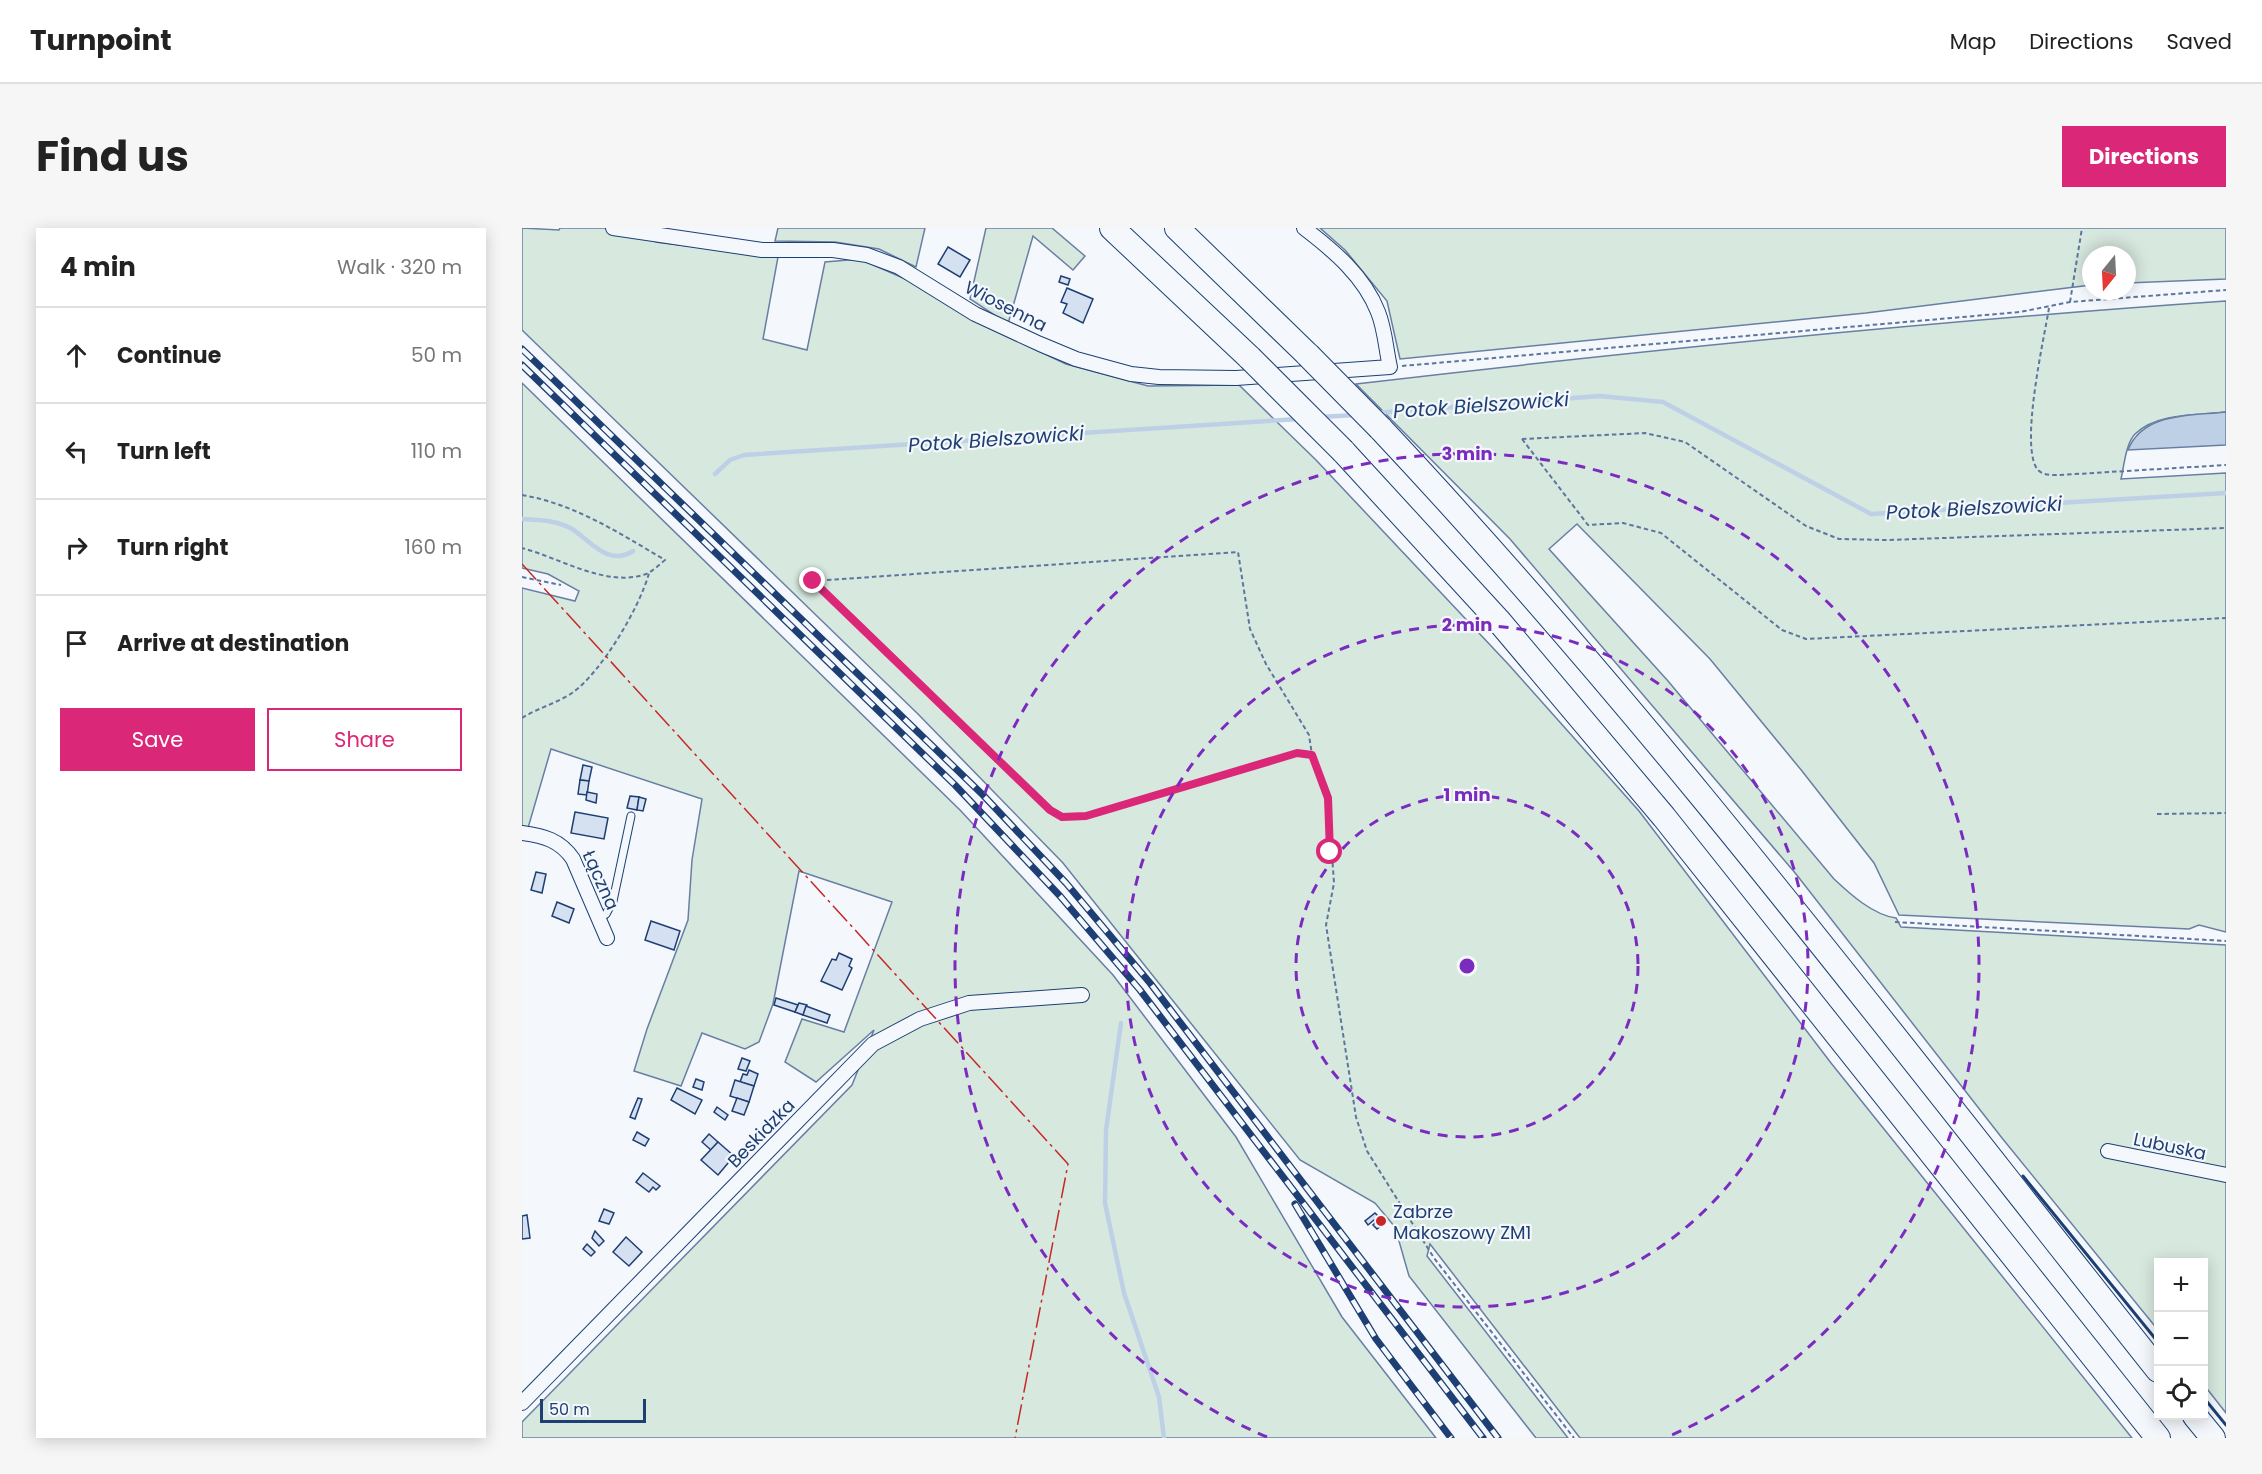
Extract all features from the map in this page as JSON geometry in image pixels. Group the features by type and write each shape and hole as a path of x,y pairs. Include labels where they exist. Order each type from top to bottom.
{"highway":[{"path":"1112,228 1250,358 1343,451 1498,621 1614,757 1736,906 2158,1438"},
{"path":"1177,228 1380,428 1493,551 1679,768 2155,1366"},
{"path":"2198,1420 2213,1438"}],"street":[{"name":"Wiosenna","path":"613,228 762,249 833,250 867,255 899,267 975,314 1040,344 1076,359 1131,374 1159,377 1236,378 1390,368"},
{"path":"1304,228 1338,254 1360,281 1378,312 1390,368"},
{"name":"Łączna","path":"522,833 550,838 567,849 607,938"},
{"name":"Beskidzka","path":"522,1403 873,1044 920,1019 969,1003 1082,995"},
{"name":"Lubuska","path":"2108,1151 2226,1175"}],"lane":[{"path":"599,919 606,914 613,902 631,816"}],"path":[{"path":"2070,302 2082,228"},
{"path":"1390,368 2049,307 2070,302 2226,290"},
{"path":"2049,307 2032,415 2030,455 2039,470 2046,474 2060,475 2226,465"},
{"path":"2226,528 1887,540 1839,539 1806,526 1685,442 1645,433 1522,439 1588,525 1623,523 1661,533 1782,630 1806,639 2226,618"},
{"path":"522,495 569,508 606,525 665,560 649,573 633,578 612,578 522,548"},
{"path":"1312,755 1297,753 1086,816 1062,817 1050,810 813,581 1238,552 1250,629 1266,664 1309,735 1312,755 1328,798 1334,883 1326,925 1356,1118 1367,1151 1434,1258 1574,1438"},
{"path":"522,718 570,695 601,666 638,601 649,573"},
{"path":"522,577 561,585"},
{"path":"2157,814 2226,813"},
{"path":"1895,922 2226,941"}],"shaded area":[{"path":"522,228 559,230 560,228 660,228 656,242 778,257 763,339 807,350 825,262 860,259 912,282 977,322 1066,364 1148,386 1239,385 1316,460 1509,665 1639,811 1831,1063 2132,1438 1580,1438 1430,1244 1427,1256 1568,1438 1536,1438 1409,1276 1395,1227 1375,1203 1300,1160 1063,863 918,714 522,330"},
{"path":"778,228 925,228 916,267 879,249 835,242 775,241"},
{"path":"986,228 1052,228 1085,256 1073,270 1033,236 1008,324 970,299"},
{"path":"1320,228 2226,228 2226,279 2136,283 2136,246 2082,246 2082,286 1866,313 1400,359 1387,301 1345,250"},
{"path":"2226,301 2226,412 2178,416 2144,427 2129,443 2121,479 2226,473 2226,932 2199,925 2189,929 1899,915 1874,863 1710,659 1577,524 1549,549 1668,681 1834,879 1870,908 1896,918 1901,927 2226,945 2226,1413 2208,1390 2208,1258 2154,1258 2154,1325 2002,1138 1796,874 1510,539 1356,384 1790,337"},
{"path":"522,383 960,810 1113,975 1236,1137 1342,1317 1436,1438 522,1438 522,1422 852,1085 874,1030 816,1082 785,1062 802,1019 844,1032 892,902 799,871 773,1004 759,1042 745,1049 702,1033 681,1086 634,1071 647,1029 688,920 692,860 702,799 551,749 528,828 522,827 522,588 575,601 579,591 548,574 522,568"}],"water":[{"path":"2226,412 2226,445 2128,450 2135,438 2156,422 2184,416"}],"building":[{"path":"948,247 970,260 960,277 938,264"},
{"path":"1061,276 1070,279 1068,285 1059,282"},
{"path":"1067,288 1093,299 1083,323 1063,313 1067,304 1061,302"},
{"path":"583,765 592,767 589,781 580,780"},
{"path":"580,780 589,781 587,795 578,794"},
{"path":"587,792 597,794 596,803 586,800"},
{"path":"630,796 639,797 637,810 627,808"},
{"path":"639,797 646,799 643,811 637,810"},
{"path":"575,812 608,818 604,839 571,833"},
{"path":"536,872 546,874 542,893 531,890"},
{"path":"557,902 574,909 569,923 552,916"},
{"path":"651,921 680,931 674,950 645,940"},
{"path":"839,953 852,959 849,966 852,968 842,990 821,981 832,959 836,960"},
{"path":"776,998 798,1005 795,1012 774,1005"},
{"path":"799,1003 807,1005 803,1015 795,1012"},
{"path":"806,1006 830,1015 827,1023 803,1015"},
{"path":"742,1058 750,1061 746,1071 738,1069"},
{"path":"749,1070 758,1074 754,1086 740,1082 743,1074 747,1075"},
{"path":"696,1079 704,1082 702,1090 693,1087"},
{"path":"735,1080 754,1086 749,1102 730,1096"},
{"path":"677,1088 702,1100 695,1114 671,1100"},
{"path":"638,1098 642,1099 635,1119 630,1117"},
{"path":"737,1098 749,1102 744,1115 732,1111"},
{"path":"717,1107 728,1115 725,1120 714,1112"},
{"path":"637,1132 649,1139 645,1146 633,1140"},
{"path":"709,1134 718,1142 711,1150 702,1142"},
{"path":"718,1142 734,1156 718,1175 701,1160"},
{"path":"643,1173 660,1186 656,1190 653,1187 649,1192 636,1182"},
{"path":"604,1209 614,1213 609,1224 599,1221"},
{"name":"Zabrze Makoszowy ZM1","path":"1375,1213 1387,1221 1377,1229 1373,1225 1376,1222 1374,1220 1368,1225 1365,1221"},
{"path":"527,1215 530,1238 522,1239 522,1216"},
{"path":"595,1231 604,1241 599,1246 592,1238"},
{"path":"626,1237 642,1252 629,1266 613,1252"},
{"path":"587,1244 595,1252 591,1256 583,1249"}],"waterway":[{"name":"Potok Bielszowicki","path":"1375,413 1600,396 1663,402 1871,514 2226,493"},
{"name":"Potok Bielszowicki","path":"1321,417 1355,415"},
{"name":"Potok Bielszowicki","path":"715,474 730,460 744,455 1298,419"},
{"name":"Potok Bielszowicki","path":"522,519 548,521 566,526 608,554 616,556 633,551"},
{"path":"1121,1023 1106,1130 1105,1203 1124,1293 1159,1397 1164,1438"}],"railway":[{"path":"522,349 983,795 1066,883 1150,983 1498,1438"},
{"path":"522,365 955,785 1060,896 1140,990 1483,1438"},
{"path":"1295,1204 1376,1339 1451,1438"}],"wall":[{"path":"2023,1176 2154,1337"},
{"path":"2208,1403 2226,1425"}],"power":[{"path":"522,564 1068,1164 1015,1438"}],"place":[{"name":"Zabrze Makoszowy ZM1","path":"1381,1221"}],"route":[{"path":"813,581 971,735 1022,780 1050,810 1062,817 1086,816 1297,753 1312,755 1328,798 1331,830 1330,852"}]}
